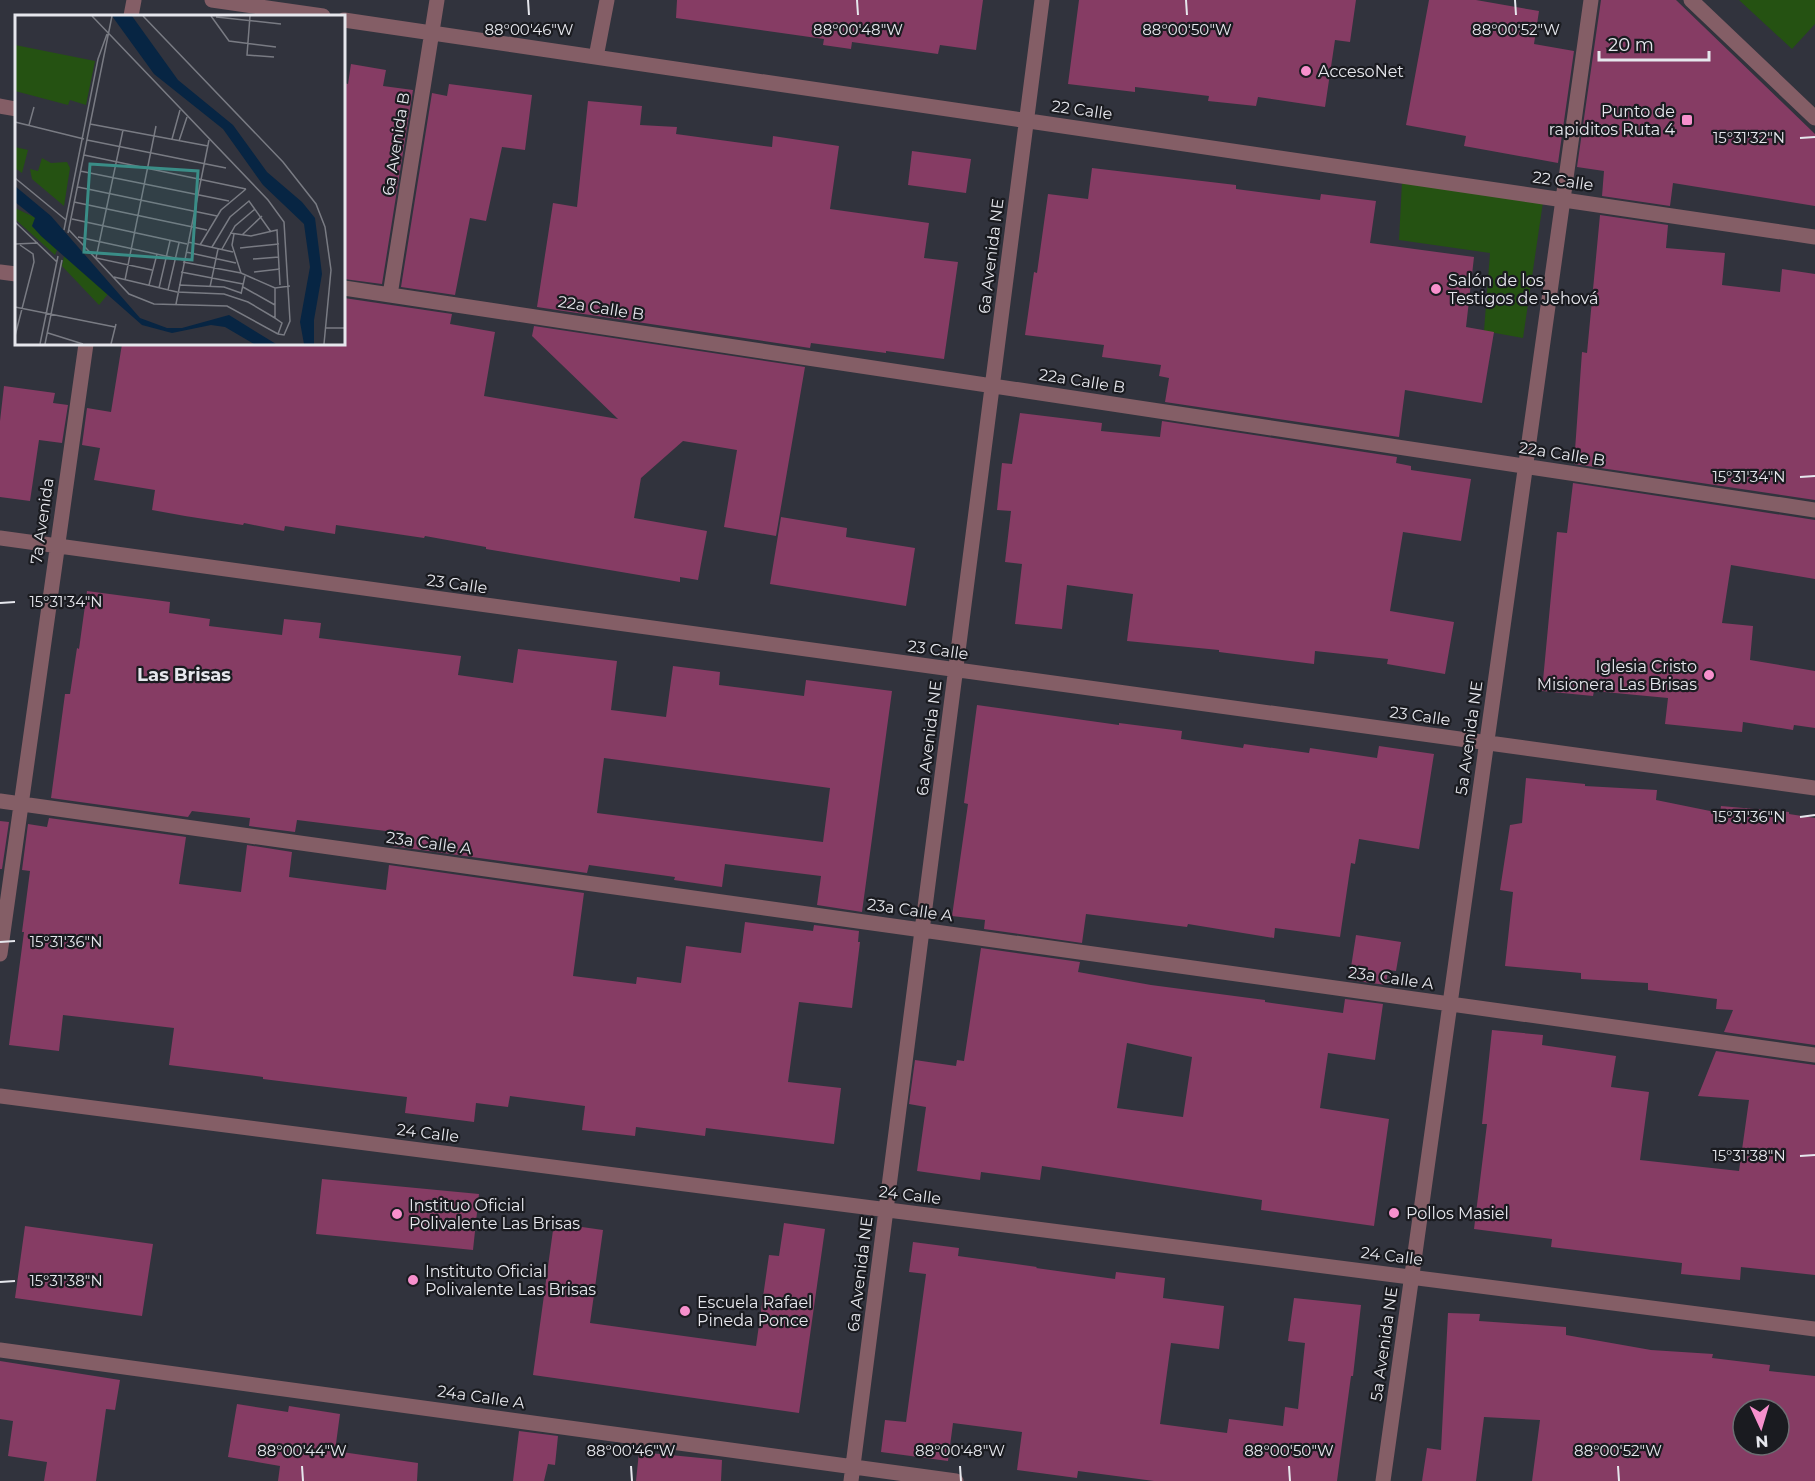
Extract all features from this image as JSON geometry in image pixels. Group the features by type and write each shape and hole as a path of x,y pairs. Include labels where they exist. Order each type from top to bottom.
{"street":[{"path":"131,15 134,0"},
{"path":"212,0 316,15"},
{"name":"6a Avenida B","path":"390,295 437,0"},
{"path":"596,57 607,0"},
{"name":"6a Avenida NE","path":"852,1473 1042,0"},
{"name":"5a Avenida NE","path":"1383,1481 1592,0"},
{"path":"1691,0 1815,118"},
{"name":"22 Calle","path":"345,20 1815,237"},
{"path":"0,106 15,109"},
{"path":"0,272 15,274"},
{"name":"22a Calle B","path":"345,288 1815,510"},
{"name":"7a Avenida","path":"0,954 86,345"},
{"name":"23 Calle","path":"0,538 1815,788"},
{"name":"23a Calle A","path":"0,801 1815,1055"},
{"name":"24 Calle","path":"0,1096 1815,1329"},
{"name":"24a Calle A","path":"0,1350 852,1473 956,1481"}],"green space":[{"path":"1739,0 1815,0 1815,24 1792,49"},
{"path":"1402,182 1543,202 1523,338 1484,331 1490,253 1399,240"}],"building":[{"path":"677,0 983,0 976,50 940,45 938,54 852,42 851,49 823,45 824,39 676,18"},
{"path":"1079,0 1356,0 1350,42 1335,40 1325,107 1258,97 1256,106 1208,101 1209,96 1135,87 1135,92 1068,84"},
{"path":"1429,0 1476,0 1539,11 1534,44 1574,51 1558,163 1464,146 1466,136 1406,125"},
{"path":"1601,0 1676,0 1815,134 1815,206 1673,183 1670,206 1602,196 1604,171 1577,167"},
{"path":"351,64 386,70 383,86 413,90 382,284 345,279 345,83 348,84"},
{"path":"449,84 532,95 525,150 502,147 486,221 470,218 455,295 401,287 432,93 447,96"},
{"path":"588,101 642,106 640,125 677,127 676,134 772,147 773,136 839,146 830,209 929,223 924,258 958,262 944,359 811,343 810,348 537,307 553,203 577,207"},
{"path":"912,151 971,159 966,193 908,185"},
{"path":"1092,168 1236,185 1236,189 1320,200 1321,194 1376,201 1370,243 1474,257 1466,327 1494,332 1482,403 1405,390 1399,437 1165,402 1169,378 1159,376 1161,365 1102,357 1104,345 1025,335 1034,272 1037,273 1048,194 1088,199"},
{"path":"1600,215 1668,225 1666,248 1725,253 1722,285 1780,292 1782,269 1815,274 1815,500 1574,464 1582,352 1587,353"},
{"path":"345,298 452,314 450,324 495,332 484,396 618,419 532,336 534,326 805,367 776,536 724,527 737,450 683,441 641,478 634,518 707,531 698,580 680,577 680,582 486,549 486,547 425,536 424,538 336,525 335,534 285,526 284,531 152,510 155,490 94,480 100,448 82,445 87,408 111,412 122,345 345,345"},
{"path":"4,386 55,393 53,403 68,405 62,443 39,440 30,501 0,497 0,421"},
{"path":"1020,413 1102,423 1101,431 1160,437 1162,421 1397,457 1396,463 1411,466 1411,470 1471,479 1461,541 1403,532 1390,611 1454,622 1445,674 1387,664 1388,659 1315,651 1314,664 1219,652 1219,650 1127,641 1133,594 1067,585 1062,629 1015,624 1022,564 1005,562 1011,511 997,510 1002,463 1012,464"},
{"path":"1573,483 1815,520 1815,579 1731,565 1722,623 1753,626 1750,660 1815,671 1815,728 1794,725 1793,730 1743,722 1742,732 1665,724 1668,698 1594,691 1593,696 1542,691 1557,532 1567,533"},
{"path":"781,517 847,528 846,537 915,548 906,606 770,584"},
{"path":"87,591 170,602 169,613 210,619 209,626 282,635 284,619 321,623 319,638 461,656 458,675 513,683 518,649 617,661 611,710 666,717 673,666 720,672 719,685 804,696 806,680 892,691 862,912 817,905 821,876 725,864 722,887 674,880 675,877 589,865 587,873 392,846 394,832 297,820 295,832 249,826 250,818 192,811 188,817 51,798 65,694 70,694 77,648 79,649","holes":["604,758 830,788 823,842 597,813"]},
{"path":"977,705 1119,725 1119,723 1182,731 1181,739 1243,748 1244,744 1309,753 1310,748 1377,758 1379,746 1434,754 1419,849 1359,839 1355,864 1351,863 1340,937 1275,928 1274,938 1188,924 1187,927 1086,914 1082,943 984,929 985,920 952,916 968,804 964,803"},
{"path":"1526,778 1585,784 1585,786 1657,790 1656,800 1720,813 1721,806 1789,812 1789,814 1815,818 1815,1045 1724,1032 1733,1010 1716,1009 1717,999 1648,990 1648,983 1581,979 1581,973 1505,966 1513,892 1500,890 1510,825 1522,823"},
{"path":"49,818 186,837 179,884 241,892 247,845 292,852 289,877 386,890 389,865 584,893 573,976 636,984 637,977 681,983 686,946 741,953 745,922 813,931 814,925 859,931 858,942 860,942 852,1008 799,1002 788,1082 841,1088 834,1144 706,1128 705,1136 636,1127 635,1136 582,1130 585,1106 510,1096 508,1107 476,1103 474,1122 405,1113 407,1097 169,1065 174,1028 63,1015 59,1051 9,1045 30,871 22,870 28,824 47,827"},
{"path":"0,821 9,822 2,869 0,869"},
{"path":"1356,935 1401,942 1396,971 1388,970 1386,985 1349,980"},
{"path":"981,948 1080,962 1078,972 1343,1013 1345,999 1383,1004 1375,1060 1328,1053 1320,1108 1389,1119 1374,1226 1261,1210 1262,1200 1042,1166 1040,1180 981,1172 980,1180 917,1171 926,1107 909,1104 915,1060 956,1066 957,1060 964,1061","holes":["1127,1043 1192,1057 1183,1117 1117,1108"]},
{"path":"1492,1030 1543,1035 1542,1045 1616,1056 1611,1087 1649,1092 1640,1160 1739,1171 1749,1100 1698,1096 1716,1051 1815,1065 1815,1275 1741,1267 1740,1280 1681,1274 1682,1263 1551,1247 1552,1239 1474,1229 1487,1124 1482,1124"},
{"name":"Instituo Oficial Polivalente Las Brisas","path":"322,1179 479,1194 473,1250 316,1234"},
{"name":"Escuela Rafael Pineda Ponce","path":"554,1223 603,1230 590,1323 756,1346 769,1255 779,1256 784,1223 825,1229 799,1413 533,1375"},
{"path":"25,1226 153,1244 142,1316 15,1298"},
{"path":"913,1242 959,1248 958,1256 1036,1268 1115,1279 1116,1272 1165,1278 1163,1298 1224,1306 1219,1349 1171,1343 1160,1424 1227,1433 1229,1419 1283,1426 1285,1407 1298,1409 1305,1343 1288,1341 1294,1298 1361,1305 1337,1481 1154,1481 1078,1471 1077,1478 1017,1470 1022,1432 953,1423 948,1461 881,1452 885,1420 906,1422 926,1274 909,1272"},
{"path":"1448,1313 1480,1314 1479,1321 1566,1327 1566,1335 1651,1350 1713,1354 1712,1358 1770,1365 1769,1371 1815,1376 1815,1481 1532,1481 1540,1420 1484,1417 1476,1481 1422,1481 1427,1448 1441,1450"},
{"path":"0,1361 120,1380 115,1410 106,1409 96,1481 44,1481 47,1462 8,1456 13,1421 0,1419"},
{"path":"237,1404 288,1412 289,1406 340,1414 335,1451 418,1463 417,1481 278,1481 280,1466 228,1457"},
{"path":"519,1431 558,1436 555,1465 548,1464 544,1481 513,1481"},
{"path":"639,1452 722,1460 721,1481 636,1481"}],"place":[{"name":"AccesoNet","path":"1306,71"},
{"name":"Punto de rapiditos Ruta 4","path":"1687,120"},
{"name":"Salón de los Testigos de Jehová","path":"1436,289"},
{"name":"Iglesia Cristo Misionera Las Brisas","path":"1709,675"},
{"name":"Pollos Masiel","path":"1394,1213"},
{"name":"Instituo Oficial Polivalente Las Brisas","path":"397,1214"},
{"name":"Instituto Oficial Polivalente Las Brisas","path":"413,1280"},
{"name":"Escuela Rafael Pineda Ponce","path":"685,1311"}],"district":[{"name":"Las Brisas","path":"184,675"}]}
